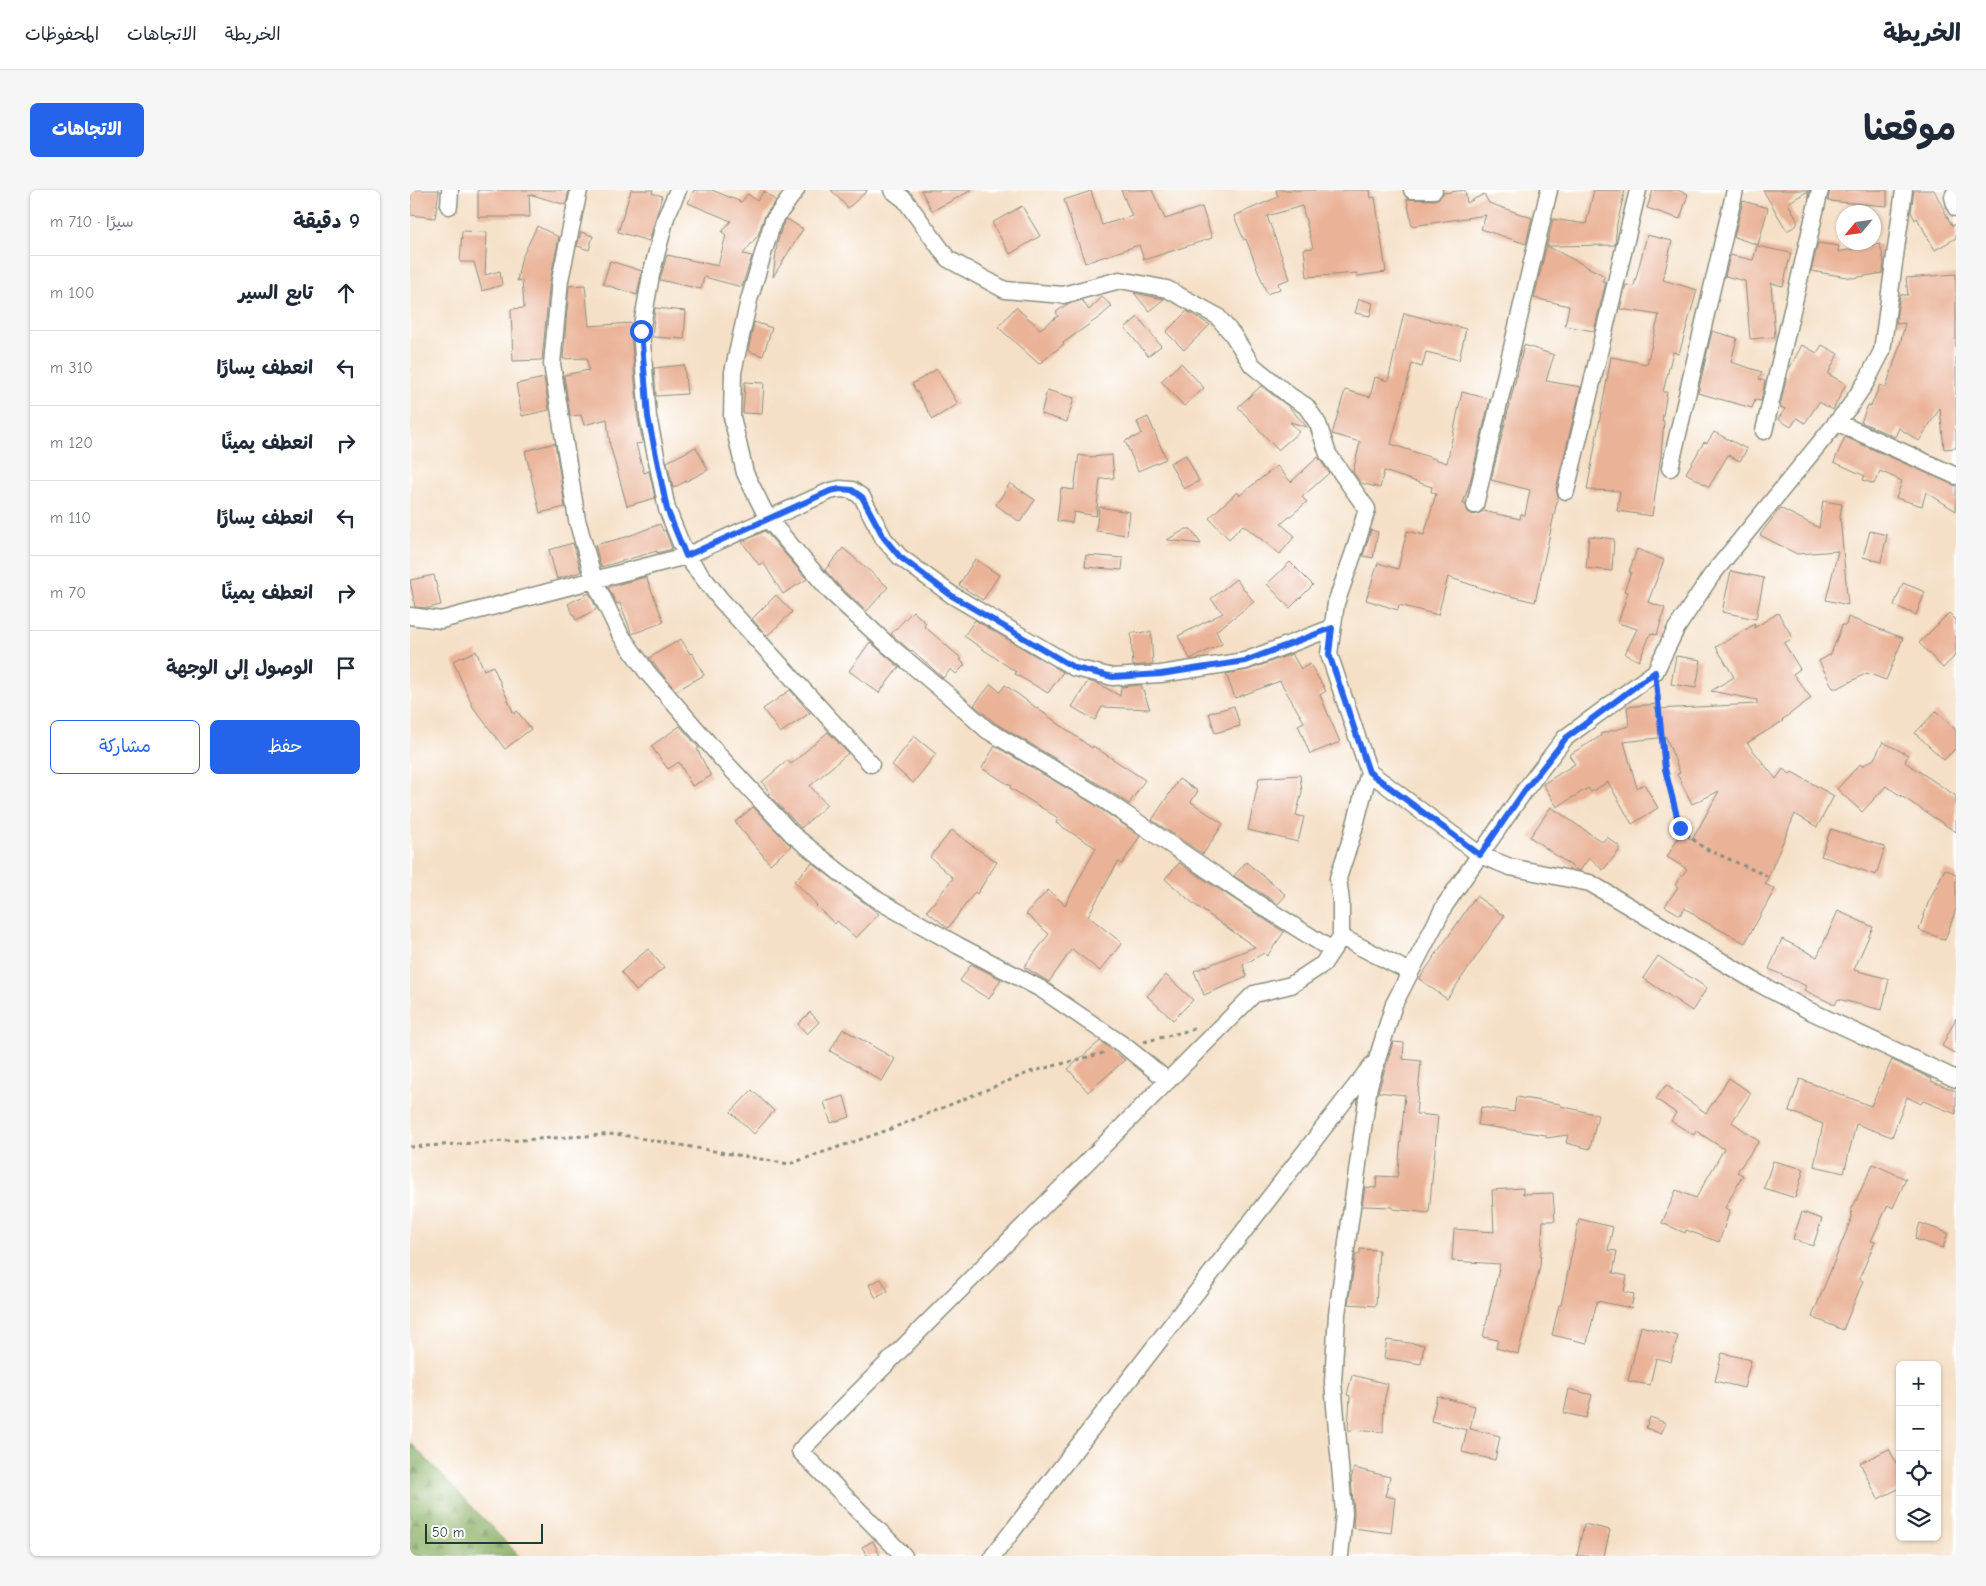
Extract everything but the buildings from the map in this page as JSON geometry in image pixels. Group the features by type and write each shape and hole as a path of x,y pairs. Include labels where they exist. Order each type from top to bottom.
{"street":[{"path":"579,190 560,280 552,364 576,520 594,580 620,634 647,672 722,759 792,834 879,901 1041,989 1126,1047 1168,1080"},
{"path":"678,190 666,217 651,275 641,331 648,417 667,509 686,556 721,600 871,764"},
{"path":"796,190 773,221 749,300 733,372 732,417 745,473 768,519 831,592 887,644 987,730 1097,795 1254,901 1336,943 1410,972"},
{"path":"892,190 905,200 948,259 1005,290 1062,295 1120,280 1167,289 1217,316 1233,335 1252,365 1290,396 1306,406 1318,424 1328,454 1367,509 1336,603 1329,654 1369,772 1480,855 1510,867 1590,883 1766,988 1808,1010 1956,1079"},
{"path":"1412,190 1434,190"},
{"path":"1475,505 1549,190"},
{"path":"1566,491 1638,190"},
{"path":"1670,468 1735,190"},
{"path":"1764,431 1820,190"},
{"path":"1340,1556 1344,1513 1333,1382 1337,1314 1370,1086 1394,1004 1445,905 1525,790 1566,738 1655,672 1676,629 1711,576 1850,406 1866,382 1882,351 1904,190"},
{"path":"1956,190 1953,197 1956,208"},
{"path":"1836,422 1956,476"},
{"path":"410,616 441,620 686,556 830,491 840,489 852,490 862,497 884,538 900,557 952,596 1075,668 1113,677 1161,674 1245,661 1332,628"},
{"path":"904,1556 800,1451 1254,994 1291,985 1323,964 1336,943 1341,902 1338,878 1369,772"},
{"path":"993,1556 1378,1058"}],"path":[{"path":"1655,672 1665,769 1680,828 1704,848 1767,876"},
{"path":"410,1147 616,1134 789,1164 888,1130 1030,1072 1200,1027"}],"green space":[{"path":"410,1442 519,1556 410,1556"}],"route":[{"path":"641,331 648,417 667,509 686,556 830,491 840,489 852,490 862,497 884,538 900,557 952,596 1075,668 1113,677 1161,674 1245,661 1332,628 1329,654 1369,772 1480,855 1525,790 1566,738 1655,672 1665,769 1680,828"}]}
